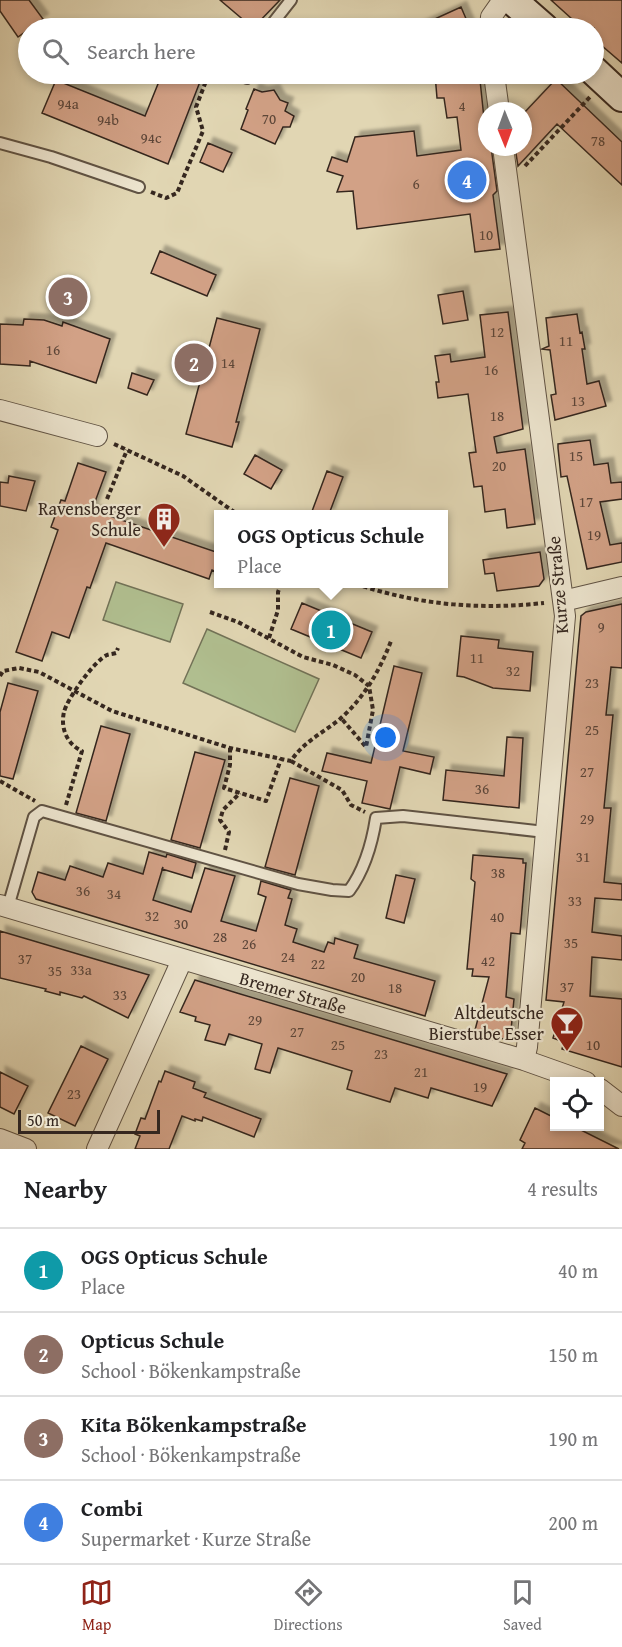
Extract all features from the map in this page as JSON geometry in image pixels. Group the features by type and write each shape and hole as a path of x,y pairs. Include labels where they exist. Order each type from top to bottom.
{"main road":[{"path":"512,0 533,18"}],"street":[{"path":"492,18 494,10 503,0"},
{"path":"495,84 498,102"},
{"name":"Kurze Straße","path":"504,156 563,601 564,631 524,1060"},
{"path":"0,410 97,436"},
{"path":"563,601 622,587"},
{"name":"Bremer Straße","path":"4,906 524,1060 572,1077"},
{"path":"97,1149 182,960"},
{"path":"604,1092 622,1106"},
{"path":"0,1139 26,1149"}],"lane":[{"path":"277,18 291,0"},
{"path":"0,143 51,157 139,187"},
{"path":"4,906 34,817 42,811 298,884 349,891 359,877 372,839 376,818 403,816 545,832"}],"path":[{"path":"508,184 607,83"},
{"path":"139,187 166,198 177,193 202,131 196,107 205,84"},
{"path":"97,436 183,476 231,510"},
{"path":"107,499 127,450"},
{"path":"269,638 278,610 280,588"},
{"path":"368,588 417,601 453,606 509,607 563,601"},
{"path":"210,612 238,622 303,657 333,665 355,675 369,686 372,710 366,747 341,718"},
{"path":"291,761 299,748 341,718 369,686 383,663 391,641"},
{"path":"62,818 82,752 73,747 64,732 64,712 88,671 105,656 116,653 118,648"},
{"path":"0,676 3,671 19,668 39,672 112,711 230,748 291,761 342,790 351,805 376,818"},
{"path":"230,748 230,765 224,788 266,801 281,759"},
{"path":"0,781 34,798 42,811"},
{"path":"222,862 229,832 220,820 223,810 240,793"}],"green space":[{"path":"116,582 183,604 170,642 103,620"},
{"path":"207,629 319,679 295,732 183,683"}],"building":[{"path":"0,0 29,0 42,18 18,18 18,37 0,11"},
{"path":"220,0 280,0 263,18 241,18"},
{"path":"551,0 622,0 622,63 604,48 604,18 571,18"},
{"path":"461,7 466,18 437,18"},
{"path":"54,84 66,84 145,116 158,84 199,84 168,164 42,113"},
{"path":"436,84 480,84 482,102 478,102 478,156 492,156 497,191 493,195 500,249 475,252 470,214 357,229 353,191 337,192 343,176 327,171 332,157 347,162 355,137 414,131 417,156 461,150 457,117 447,118 444,98 437,98"},
{"path":"551,84 561,84 622,142 622,185 557,124 532,151 532,104"},
{"path":"254,89 262,92 274,90 280,100 288,103 285,111 294,116 290,127 283,127 275,144 241,129"},
{"path":"208,143 232,153 223,172 200,162"},
{"path":"516,156 527,156 518,166"},
{"path":"160,251 216,275 207,296 151,273"},
{"path":"463,291 468,320 443,324 438,295"},
{"path":"508,312 523,429 494,437 497,453 525,449 535,524 507,528 505,509 485,512 482,486 474,487 469,453 476,452 468,394 438,398 436,382 439,382 435,356 450,354 451,362 485,357 480,315"},
{"path":"577,314 585,349 582,349 587,384 599,381 606,406 555,420 551,395 556,394 550,350 542,349 549,346 546,318"},
{"path":"217,318 260,329 236,422 239,422 232,447 186,434"},
{"path":"24,319 44,320 62,326 63,322 110,339 96,383 30,361 30,366 0,364 0,324 23,325"},
{"path":"132,373 154,380 147,395 128,388"},
{"path":"590,440 594,465 608,463 611,483 622,482 622,499 600,502 610,545 622,543 622,562 587,569 567,476 561,477 558,444"},
{"path":"255,455 282,470 271,489 244,474"},
{"name":"Ravensberger Schule","path":"78,463 106,472 92,510 214,551 214,571 212,570 209,579 106,543 69,638 52,632 42,661 16,652 58,530 51,527 61,500 65,501"},
{"path":"327,471 343,477 331,510 312,510"},
{"path":"9,476 35,481 26,511 0,506 0,482 8,483"},
{"path":"540,552 544,579 539,586 497,591 494,573 485,574 483,560"},
{"path":"302,603 372,632 361,658 291,629"},
{"path":"622,604 622,668 611,667 606,715 613,715 604,808 611,808 604,882 622,884 622,900 595,898 592,932 622,936 622,960 592,957 590,996 622,999 622,1067 562,1049 564,1042 553,1038 564,1002 546,1000 581,616 586,612"},
{"path":"461,636 499,640 498,648 533,652 530,691 493,688 457,676"},
{"path":"394,666 422,673 403,751 434,757 430,774 400,767 390,809 362,803 367,781 322,771 327,753 371,763"},
{"path":"8,683 38,691 13,779 0,776 0,712"},
{"path":"101,726 130,734 106,821 76,813"},
{"path":"507,737 523,738 519,808 443,800 446,770 504,776"},
{"path":"195,752 225,760 200,848 171,840"},
{"path":"290,778 319,786 295,875 265,867"},
{"path":"149,852 166,857 167,854 196,863 192,878 162,869 153,900 191,912 205,868 235,876 221,921 256,931 266,897 258,894 261,881 291,890 288,898 292,899 285,925 297,929 293,942 324,952 328,942 334,944 335,938 358,945 354,958 435,981 425,1016 36,899 32,892 38,872 65,880 70,866 103,877 108,863 143,874"},
{"path":"473,855 523,859 523,863 526,863 520,934 511,933 506,997 514,999 510,1041 475,1030 489,977 472,976 473,969 467,969 475,882 471,879"},
{"path":"396,875 415,879 404,923 386,918"},
{"path":"0,931 149,975 128,1018 84,996 82,998 60,992 60,995 45,991 46,989 0,978"},
{"path":"195,980 507,1074 492,1106 431,1088 428,1098 395,1088 390,1102 347,1089 352,1071 278,1048 270,1073 255,1069 262,1044 229,1034 225,1045 205,1040 210,1025 195,1021 196,1017 180,1012"},
{"path":"81,1046 108,1059 75,1126 48,1113"},
{"path":"165,1071 195,1082 193,1088 206,1093 204,1097 261,1119 254,1137 203,1117 202,1121 195,1119 195,1121 182,1116 169,1149 135,1149 140,1136 135,1134 141,1118 145,1119"},
{"path":"0,1072 28,1086 14,1114 0,1107"},
{"path":"535,1108 550,1116 550,1131 583,1131 619,1149 522,1149 525,1143 520,1140"}],"place":[{"name":"Combi","path":"467,180"},
{"name":"Kita Bökenkampstraße","path":"68,297"},
{"name":"Opticus Schule","path":"194,363"},
{"name":"Ravensberger Schule","path":"164,548"},
{"name":"OGS Opticus Schule","path":"331,630"},
{"name":"Altdeutsche Bierstube Esser","path":"567,1052"}]}
